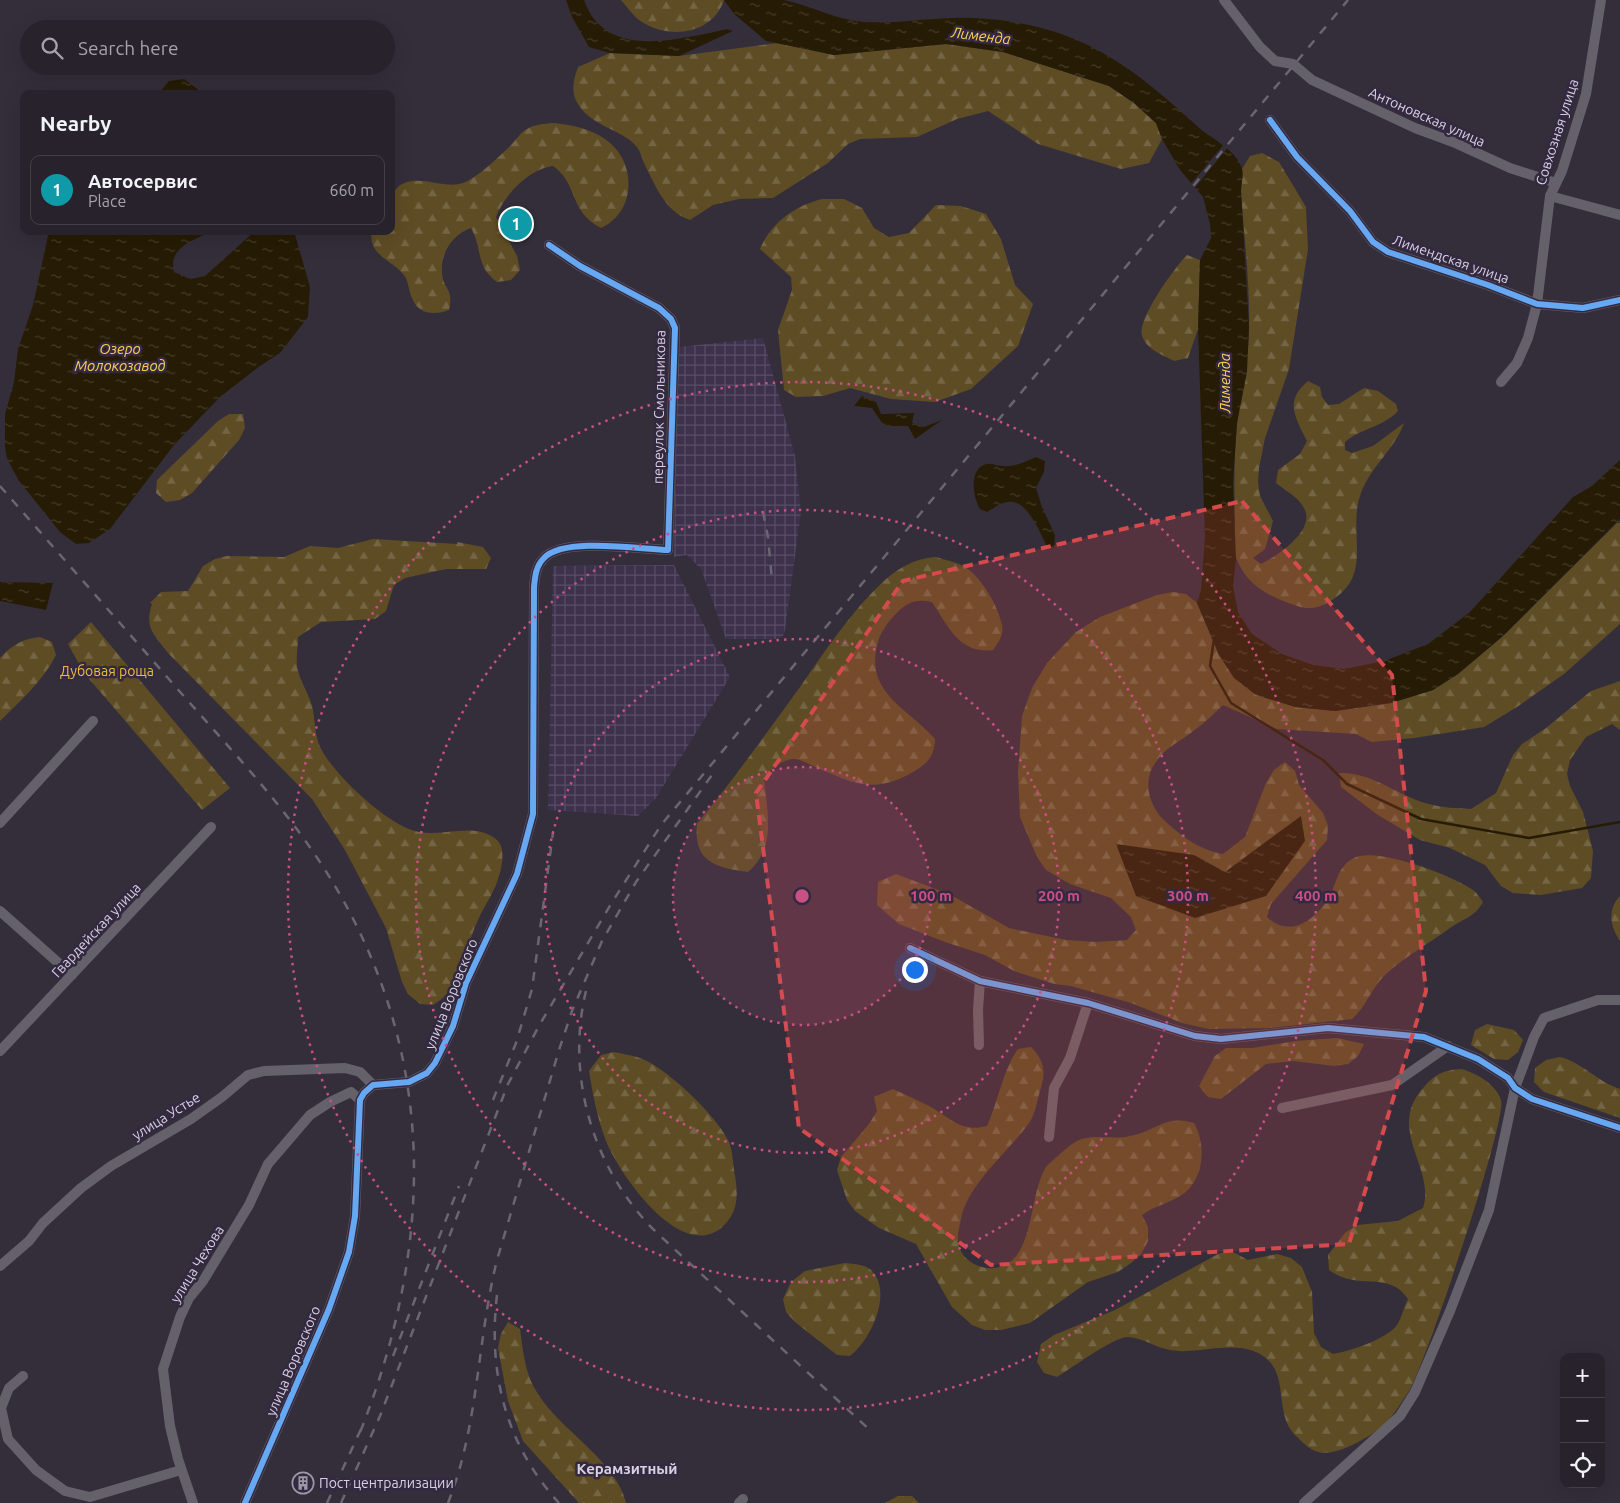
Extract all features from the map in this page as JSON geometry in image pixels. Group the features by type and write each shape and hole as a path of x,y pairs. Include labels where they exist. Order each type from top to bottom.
{"street":[{"name":"Антоновская улица","path":"1224,0 1268,55 1276,61 1293,64 1312,80 1415,128 1453,142 1510,168 1556,183"},
{"name":"Совхозная улица","path":"1501,382 1517,363 1528,338 1537,304 1550,196 1586,94 1601,0"},
{"name":"Лимендская улица","path":"1270,120 1297,157 1332,192 1373,242 1382,249 1494,287 1537,304 1583,308 1620,300"},
{"path":"1550,196 1620,214"},
{"name":"переулок Смольникова","path":"549,245 580,266 659,308 671,318 675,328 668,550"},
{"name":"улица Воровского","path":"373,1085 409,1082 426,1073 436,1063 450,1034 466,982 517,874 533,814 534,587 539,564 551,552 568,546 668,550"},
{"path":"0,823 93,721"},
{"name":"Гвардейская улица","path":"0,1050 211,827"},
{"path":"0,911 72,975"},
{"path":"910,948 980,981 1088,1003 1195,1036 1212,1038 1241,1037 1328,1028 1424,1037 1478,1059 1508,1078 1515,1088 1532,1099 1620,1128"},
{"path":"979,1045 978,1010 980,981"},
{"path":"1304,1503 1400,1416 1415,1392 1450,1311 1488,1210 1515,1088 1534,1037 1544,1018 1598,1000 1620,1000"},
{"path":"1049,1137 1054,1088 1070,1058 1088,1003"},
{"path":"1282,1108 1392,1086 1448,1046"},
{"name":"улица Устье","path":"0,1266 29,1241 43,1223 81,1188 111,1166 191,1119 222,1098 248,1075 264,1071 345,1068 360,1072 373,1085"},
{"path":"360,1100 364,1093 373,1085"},
{"name":"улица Чехова","path":"193,1503 181,1470 170,1426 163,1369 170,1345 189,1298 224,1248 268,1164 289,1138 310,1115 330,1102 351,1092 360,1100"},
{"name":"улица Воровского","path":"245,1503 329,1309 349,1252 355,1216 360,1100"},
{"path":"22,1376 9,1388 0,1408 8,1439 36,1470 65,1491 90,1497 181,1470"}],"highlighted area":[{"path":"1242,501 1392,675 1426,991 1349,1244 991,1265 799,1128 756,793 903,581"}],"shaded area":[{"path":"763,338 795,456 801,512 783,636 777,639 726,639 701,569 687,555 674,557 678,349 679,347"},
{"path":"674,565 730,677 656,798 638,816 548,810 553,566"}],"green space":[{"path":"621,0 724,0 718,11 701,27 677,32 653,28 642,22 633,15"},
{"path":"778,43 834,55 946,44 1003,52 1109,86 1134,103 1156,123 1162,139 1149,163 1121,169 1038,144 988,111 957,119 917,137 860,139 848,144 828,163 773,198 739,199 713,205 690,220 681,216 667,204 652,180 636,146 624,136 600,124 586,114 575,97 574,82 578,67 610,53 679,56"},
{"path":"553,123 574,126 593,132 615,148 623,160 629,185 627,198 621,210 613,220 601,228 583,214 567,181 553,166 535,172 519,184 505,200 496,217 517,256 520,270 511,280 497,282 490,276 482,263 471,228 453,240 443,258 442,273 450,297 449,310 433,313 419,309 412,297 406,278 378,253 372,240 372,235 395,235 395,191 405,183 413,181 455,185 463,183 475,177 488,166 525,130 536,125"},
{"path":"1262,153 1279,162 1306,207 1308,249 1289,369 1265,438 1259,468 1260,496 1273,521 1265,549 1253,558 1261,564 1268,560 1292,542 1304,527 1306,518 1303,506 1296,498 1276,483 1278,470 1300,454 1307,441 1296,417 1294,402 1296,395 1308,381 1320,387 1322,397 1328,405 1339,404 1364,388 1378,391 1396,404 1398,411 1393,416 1345,442 1345,450 1352,453 1373,446 1404,423 1395,441 1365,483 1361,493 1357,508 1356,566 1352,579 1343,591 1329,602 1314,608 1297,606 1261,590 1247,577 1237,560 1235,551 1236,436 1249,340 1248,276 1241,191 1242,169 1250,156"},
{"path":"822,199 844,199 862,208 874,228 889,237 909,233 936,205 961,206 986,214 1001,239 1015,285 1033,304 1018,346 971,389 935,402 891,399 850,388 823,396 796,397 784,390 778,330 792,290 791,277 760,249 770,231 785,217 802,206"},
{"path":"1187,255 1200,260 1198,329 1188,358 1174,361 1155,351 1147,344 1142,335 1142,327 1158,293"},
{"path":"229,414 243,414 245,428 239,440 192,493 180,500 166,502 156,493 157,480 218,421"},
{"path":"1617,523 1620,523 1620,624 1564,674 1517,707 1484,727 1414,738 1372,742 1356,734 1277,729 1223,705 1211,717 1164,752 1153,767 1148,784 1149,792 1151,801 1160,816 1193,843 1207,850 1223,854 1245,837 1266,783 1274,770 1285,762 1295,771 1299,785 1323,813 1328,826 1327,840 1271,904 1267,917 1282,926 1297,926 1311,918 1328,899 1343,867 1354,858 1365,855 1396,859 1449,877 1473,890 1483,902 1468,917 1416,951 1384,976 1352,1019 1269,1028 1209,1029 1182,1023 1131,1003 1071,986 1054,984 1014,971 985,955 899,924 877,905 878,882 896,874 949,894 1009,928 1066,940 1096,942 1127,940 1136,930 1131,917 1111,898 1070,884 1046,870 1037,857 1020,817 1018,773 1022,716 1032,688 1047,663 1076,632 1100,617 1157,595 1173,592 1186,594 1197,603 1219,655 1295,707 1335,711 1391,703 1433,690 1458,674 1503,636"},
{"path":"373,539 457,544 457,542 483,547 491,558 486,569 446,569 405,578 394,585 386,611 375,619 321,622 298,637 297,667 312,704 318,742 327,758 349,784 378,810 407,828 428,833 479,831 489,834 497,840 502,848 502,864 496,884 480,915 456,979 446,995 433,1005 420,1004 408,994 402,982 386,928 345,850 312,799 168,653 152,630 149,619 152,604 150,603 161,592 188,591 203,566 215,559 227,556 284,557 310,546 338,548"},
{"path":"936,557 962,565 977,578 993,601 1000,618 1002,632 993,650 972,648 956,637 932,602 920,601 910,603 901,609 889,621 881,633 876,651 875,666 878,679 894,701 935,739 932,755 918,769 900,779 876,785 854,782 796,759 786,760 774,768 764,779 768,829 763,852 757,862 748,872 726,868 709,861 699,847 697,824 724,791 839,631 873,592 891,575 915,561"},
{"name":"Дубовая роща","path":"91,622 230,788 202,810 84,673 68,644"},
{"path":"40,637 52,642 56,655 38,682 0,721 0,658 18,643"},
{"path":"1620,681 1620,730 1612,724 1586,737 1570,760 1567,774 1570,786 1583,812 1593,851 1591,878 1582,888 1541,895 1513,893 1501,886 1485,865 1450,848 1420,840 1378,815 1341,787 1339,773 1363,776 1406,796 1429,804 1471,809 1496,793 1513,755 1522,744 1546,728 1591,691"},
{"path":"1620,896 1620,941 1614,930 1611,918 1613,907"},
{"path":"1487,1024 1514,1030 1523,1040 1518,1052 1508,1060 1494,1059 1471,1045 1475,1030"},
{"path":"1337,1038 1364,1044 1358,1056 1348,1064 1334,1066 1294,1061 1266,1064 1221,1099 1208,1097 1199,1086 1215,1056 1226,1048 1253,1048 1295,1041"},
{"path":"1031,1047 1042,1062 1043,1067 1042,1085 1036,1108 1029,1123 980,1181 965,1206 958,1241 964,1256 971,1262 986,1268 995,1268 1010,1262 1018,1254 1028,1231 1037,1190 1046,1167 1068,1147 1079,1140 1094,1137 1130,1136 1168,1122 1184,1121 1194,1123 1198,1132 1201,1142 1201,1163 1194,1182 1188,1190 1175,1199 1142,1215 1148,1227 1148,1241 1141,1254 1131,1263 1118,1272 1088,1282 1030,1323 1001,1330 985,1330 972,1325 952,1307 916,1244 879,1228 855,1211 847,1200 837,1170 841,1157 869,1124 877,1111 874,1097 893,1089 929,1106 963,1126 978,1128 987,1126 1004,1076 1013,1057 1018,1049"},
{"path":"614,1052 640,1058 663,1071 703,1107 729,1142 736,1182 737,1195 735,1206 727,1222 711,1234 693,1235 674,1227 639,1194 613,1156 600,1124 589,1071 601,1055"},
{"path":"1560,1057 1620,1089 1620,1118 1544,1092 1534,1082 1535,1068 1546,1060"},
{"path":"1461,1069 1479,1076 1495,1089 1501,1100 1499,1118 1479,1195 1447,1293 1418,1372 1398,1408 1379,1429 1364,1439 1338,1451 1323,1453 1311,1449 1293,1433 1287,1422 1278,1376 1274,1368 1259,1353 1247,1349 1170,1350 1127,1337 1112,1342 1057,1377 1044,1373 1037,1362 1041,1344 1054,1335 1115,1310 1220,1253 1235,1253 1248,1260 1277,1254 1291,1258 1302,1267 1312,1292 1314,1333 1321,1347 1333,1354 1368,1344 1392,1330 1399,1322 1408,1299 1400,1290 1391,1285 1382,1282 1351,1280 1329,1270 1328,1255 1345,1233 1357,1225 1398,1221 1423,1208 1425,1193 1423,1178 1410,1133 1409,1118 1413,1103 1424,1087 1436,1076 1450,1070"},
{"path":"845,1263 862,1265 871,1270 878,1279 880,1291 877,1316 865,1339 850,1356 837,1355 795,1322 786,1312 783,1299 791,1282 805,1271"},
{"path":"508,1322 520,1329 527,1371 538,1394 560,1421 611,1473 626,1503 579,1503 523,1441 508,1401 498,1348 501,1334"},
{"path":"898,1496 912,1496 919,1503 885,1503"}],"water":[{"path":"566,0 584,0 594,19 608,32 626,39 645,41 666,40 727,29 733,31 679,56 610,53 589,47 572,17"},
{"name":"Лименда","path":"724,0 784,0 844,19 864,22 974,18 1009,21 1041,28 1069,37 1096,49 1121,64 1235,156 1243,171 1241,191 1249,326 1247,372 1237,423 1233,483 1236,559 1233,586 1238,612 1252,634 1282,654 1313,665 1344,669 1384,661 1428,644 1470,612 1573,497 1592,486 1620,460 1620,519 1503,636 1458,674 1433,690 1391,703 1335,711 1295,707 1256,695 1234,678 1219,655 1197,603 1201,590 1205,537 1198,329 1200,260 1211,238 1210,224 1203,197 1180,170 1162,139 1156,123 1134,103 1109,86 1003,52 946,44 834,55 766,41 734,14"},
{"path":"184,79 199,90 161,90 169,81"},
{"name":"Озеро Молокозавод","path":"48,235 204,235 184,246 175,256 173,263 174,272 191,279 205,276 251,235 295,235 310,287 308,317 280,353 220,397 174,445 110,529 89,543 76,544 60,532 19,481 7,459 5,414 14,382 18,349 33,305"},
{"path":"862,396 876,402 881,414 914,413 912,423 924,427 942,420 915,439 908,426 884,426 872,408 854,406"},
{"path":"1036,457 1045,461 1044,472 1036,488 1042,507 1055,535 1054,548 1048,549 1030,514 1019,504 1006,502 987,512 980,509 974,491 974,478 980,467 986,464 1011,466"},
{"path":"0,582 53,583 46,610 0,601"},
{"path":"1301,816 1305,841 1266,896 1195,918 1136,896 1116,844 1194,855 1225,872"}],"pier":[{"path":"1224,144 1228,147 1194,189 1190,185"}],"waterway":[{"path":"1214,639 1210,666 1231,703 1323,760 1347,784 1421,819 1529,838 1620,822"}],"railway":[{"path":"341,1503 380,1416 508,1084 540,1024 611,904 661,825 1348,0"},
{"path":"0,486 280,807 332,881 367,948 392,1016 407,1085 414,1154 412,1224 401,1294 384,1364 359,1435"},
{"path":"763,512 768,537 772,581"},
{"path":"448,1503 466,1443 490,1290 497,1260 572,1011 602,941 636,882 714,772"},
{"path":"493,1100 516,1043 532,989 553,833"},
{"path":"586,991 580,1024 579,1056 583,1089 590,1121 601,1152 616,1181 634,1208 656,1232 872,1432"},
{"path":"393,1356 459,1186"},
{"path":"497,1295 495,1352 504,1406 513,1432 525,1456 540,1480 559,1503"},
{"path":"327,1503 361,1429"}],"cycle path":[{"path":"1270,120 1297,157 1350,211 1373,242 1388,252 1488,285 1537,304 1583,308 1620,300"},
{"path":"245,1503 329,1309 349,1252 355,1216 360,1100 364,1093 373,1085 409,1082 427,1073 435,1063 453,1026 466,983 517,874 533,814 534,587 535,575 541,561 554,552 584,546 668,550 675,328 671,319 659,308 580,266 549,245"},
{"path":"910,948 980,981 1088,1003 1195,1036 1221,1039 1328,1028 1424,1037 1478,1059 1508,1078 1515,1088 1532,1099 1620,1128"}],"place":[{"name":"Автосервис","path":"516,224"},
{"name":"Пост централизации","path":"303,1483"}],"district":[{"name":"Керамзитный","path":"627,1469"}]}
